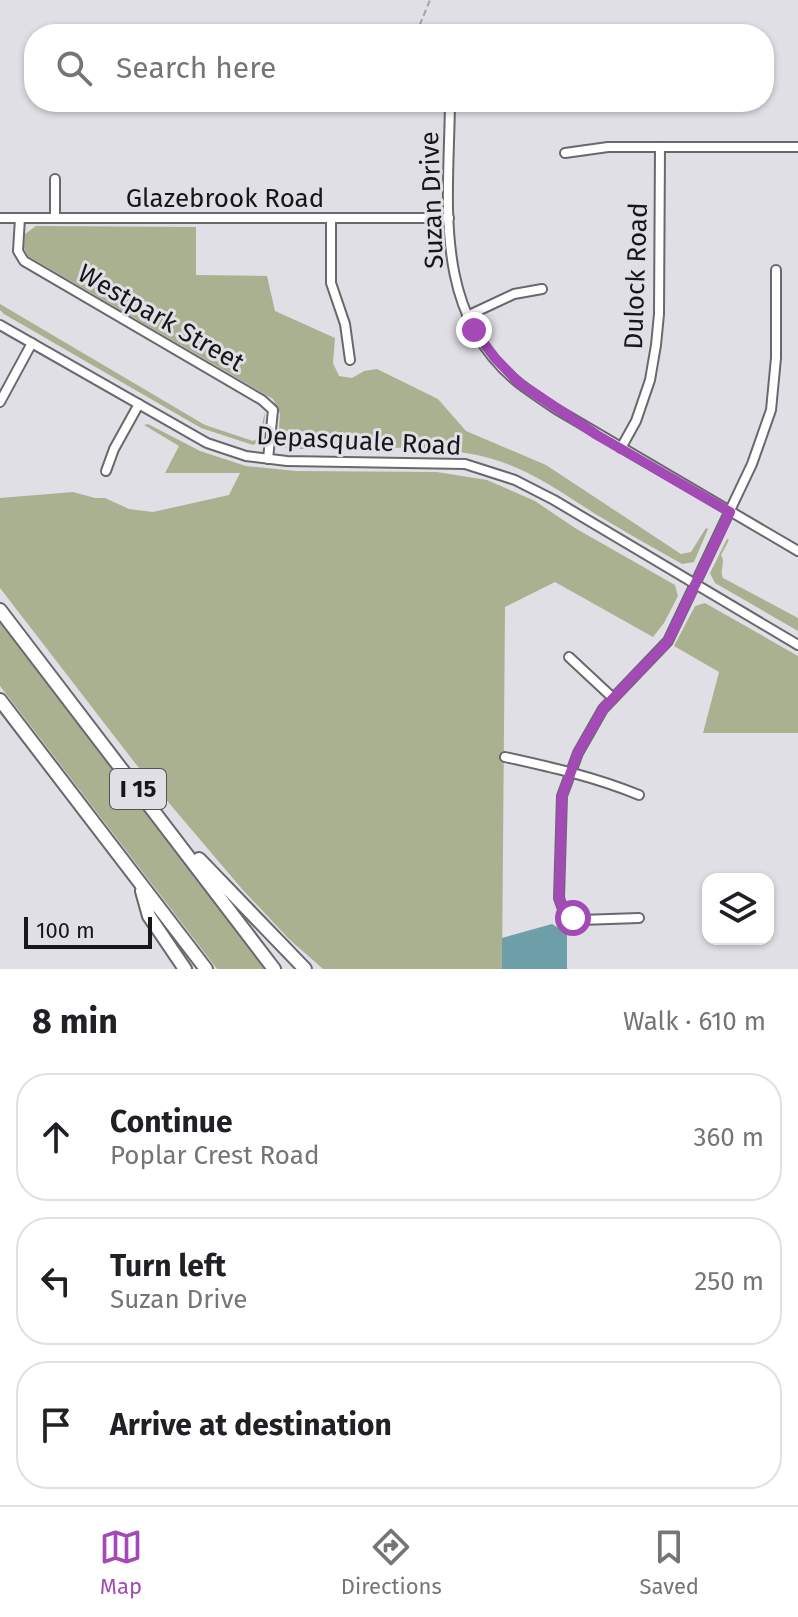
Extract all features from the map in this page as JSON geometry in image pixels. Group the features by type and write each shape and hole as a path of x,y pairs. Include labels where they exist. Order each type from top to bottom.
{"highway":[{"name":"I 15","path":"0,610 274,969"},
{"name":"I 15","path":"0,700 206,969"},
{"path":"158,815 305,969"},
{"path":"141,885 149,916 185,969"}],"street":[{"name":"Suzan Drive","path":"450,112 449,218 453,276 467,316 495,358 519,383 621,448 798,551"},
{"path":"565,153 608,147 798,147"},
{"name":"Dulock Road","path":"621,448 636,421 656,345 660,147"},
{"path":"55,179 55,218"},
{"name":"Glazebrook Road","path":"0,218 449,218"},
{"name":"Westpark Street","path":"20,218 18,251 24,261 262,400 273,410 268,459"},
{"path":"331,218 331,283 345,324 350,360"},
{"path":"639,918 580,920 565,915 559,898 562,796 578,753 597,720 613,698 668,641 752,464 771,410 776,358 776,270"},
{"path":"467,316 514,294 542,289"},
{"name":"Depasquale Road","path":"0,325 207,443 246,456 287,461 465,464 515,480 798,645"},
{"path":"0,402 32,343"},
{"path":"106,471 114,449 139,404"},
{"path":"569,657 613,698"},
{"path":"505,757 571,771 639,795"}],"path":[{"path":"420,24 430,0"}],"green space":[{"path":"36,226 196,227 196,275 267,276 275,311 335,338 333,363 339,376 352,378 364,371 377,369 438,399 466,431 546,465 681,554 691,552 708,529 694,562 682,564 532,475 489,458 415,448 287,449 278,441 280,414 273,399 28,256 24,248 25,234"},
{"path":"0,304 205,425 253,441 259,438 265,412 263,439 253,445 201,428 4,314"},
{"path":"148,424 200,451 246,466 296,471 437,472 487,480 535,501 575,528 675,585 678,596 653,637 555,582 505,607 502,969 323,969 289,939 242,889 135,763 0,588 0,498 73,492 105,498 129,509 153,512 229,495 240,473 165,473 179,446 144,425"},
{"path":"727,539 721,555 723,578 798,618 798,631 715,583 710,573"},
{"path":"705,603 798,656 798,733 703,733 719,672 674,646 695,606"},
{"path":"0,623 266,969 217,969 0,686"}],"water":[{"path":"552,924 567,933 567,969 502,969 502,938"}],"route":[{"path":"474,330 519,383 597,435 730,512 668,641 603,709 578,753 562,796 559,898 565,915 573,918"}]}
